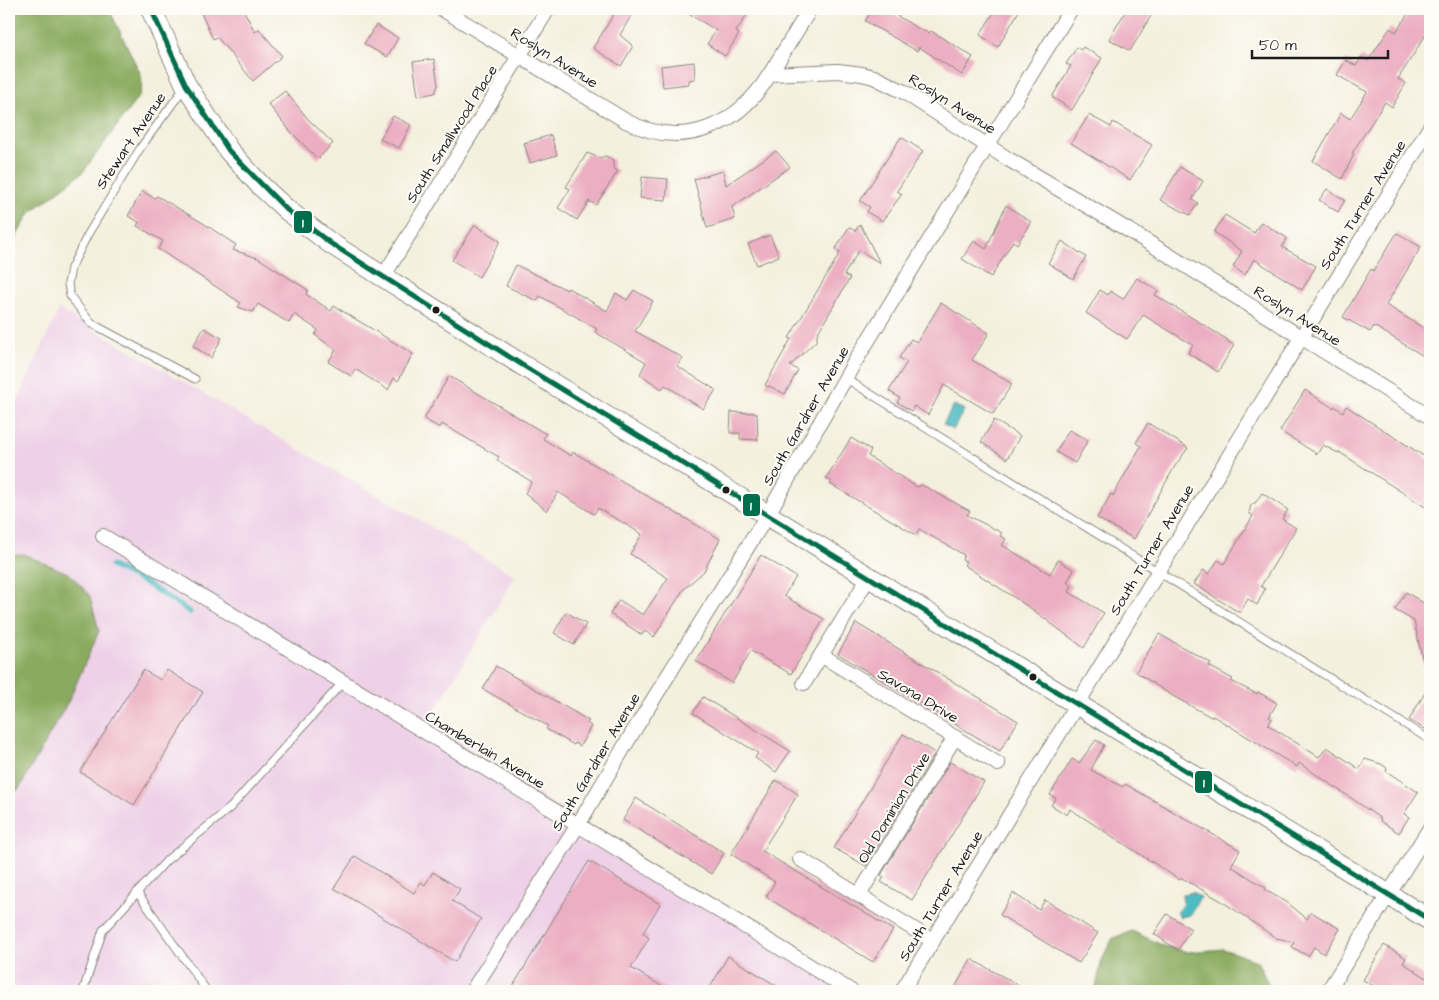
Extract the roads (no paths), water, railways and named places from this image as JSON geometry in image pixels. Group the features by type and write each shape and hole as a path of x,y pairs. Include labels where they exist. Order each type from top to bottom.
{"street":[{"path":"151,9 186,86 229,151 261,186 287,210 330,243 527,368 1430,920"},
{"name":"Roslyn Avenue","path":"442,9 636,126 657,132 680,134 704,130 732,116 758,94 770,74 838,71 874,77 904,92 987,145 1430,416"},
{"name":"South Smallwood Place","path":"384,277 548,9"},
{"path":"770,74 810,9"},
{"name":"South Gardner Avenue","path":"472,991 578,825 768,514 845,378 1071,9"},
{"name":"South Turner Avenue","path":"902,991 1430,127"},
{"name":"Chamberlain Avenue","path":"103,536 851,991"},
{"path":"804,683 869,577"},
{"name":"Savona Drive","path":"821,655 998,764"},
{"name":"Old Dominion Drive","path":"859,895 956,737"},
{"path":"1328,991 1430,828"},
{"path":"800,859 933,941"}],"lane":[{"name":"Stewart Avenue","path":"186,86 141,147 100,214 71,268 68,284 70,296 91,323 194,379"},
{"path":"845,378 1430,740"},
{"path":"83,991 103,930 167,860 231,806 343,682"},
{"path":"137,892 207,991"}],"water":[{"path":"954,405 964,410 953,430 943,424"},
{"path":"1193,892 1200,897 1190,915 1180,917 1177,912 1183,904 1182,895"}],"waterway":[{"path":"111,566 142,581 190,612"}]}
